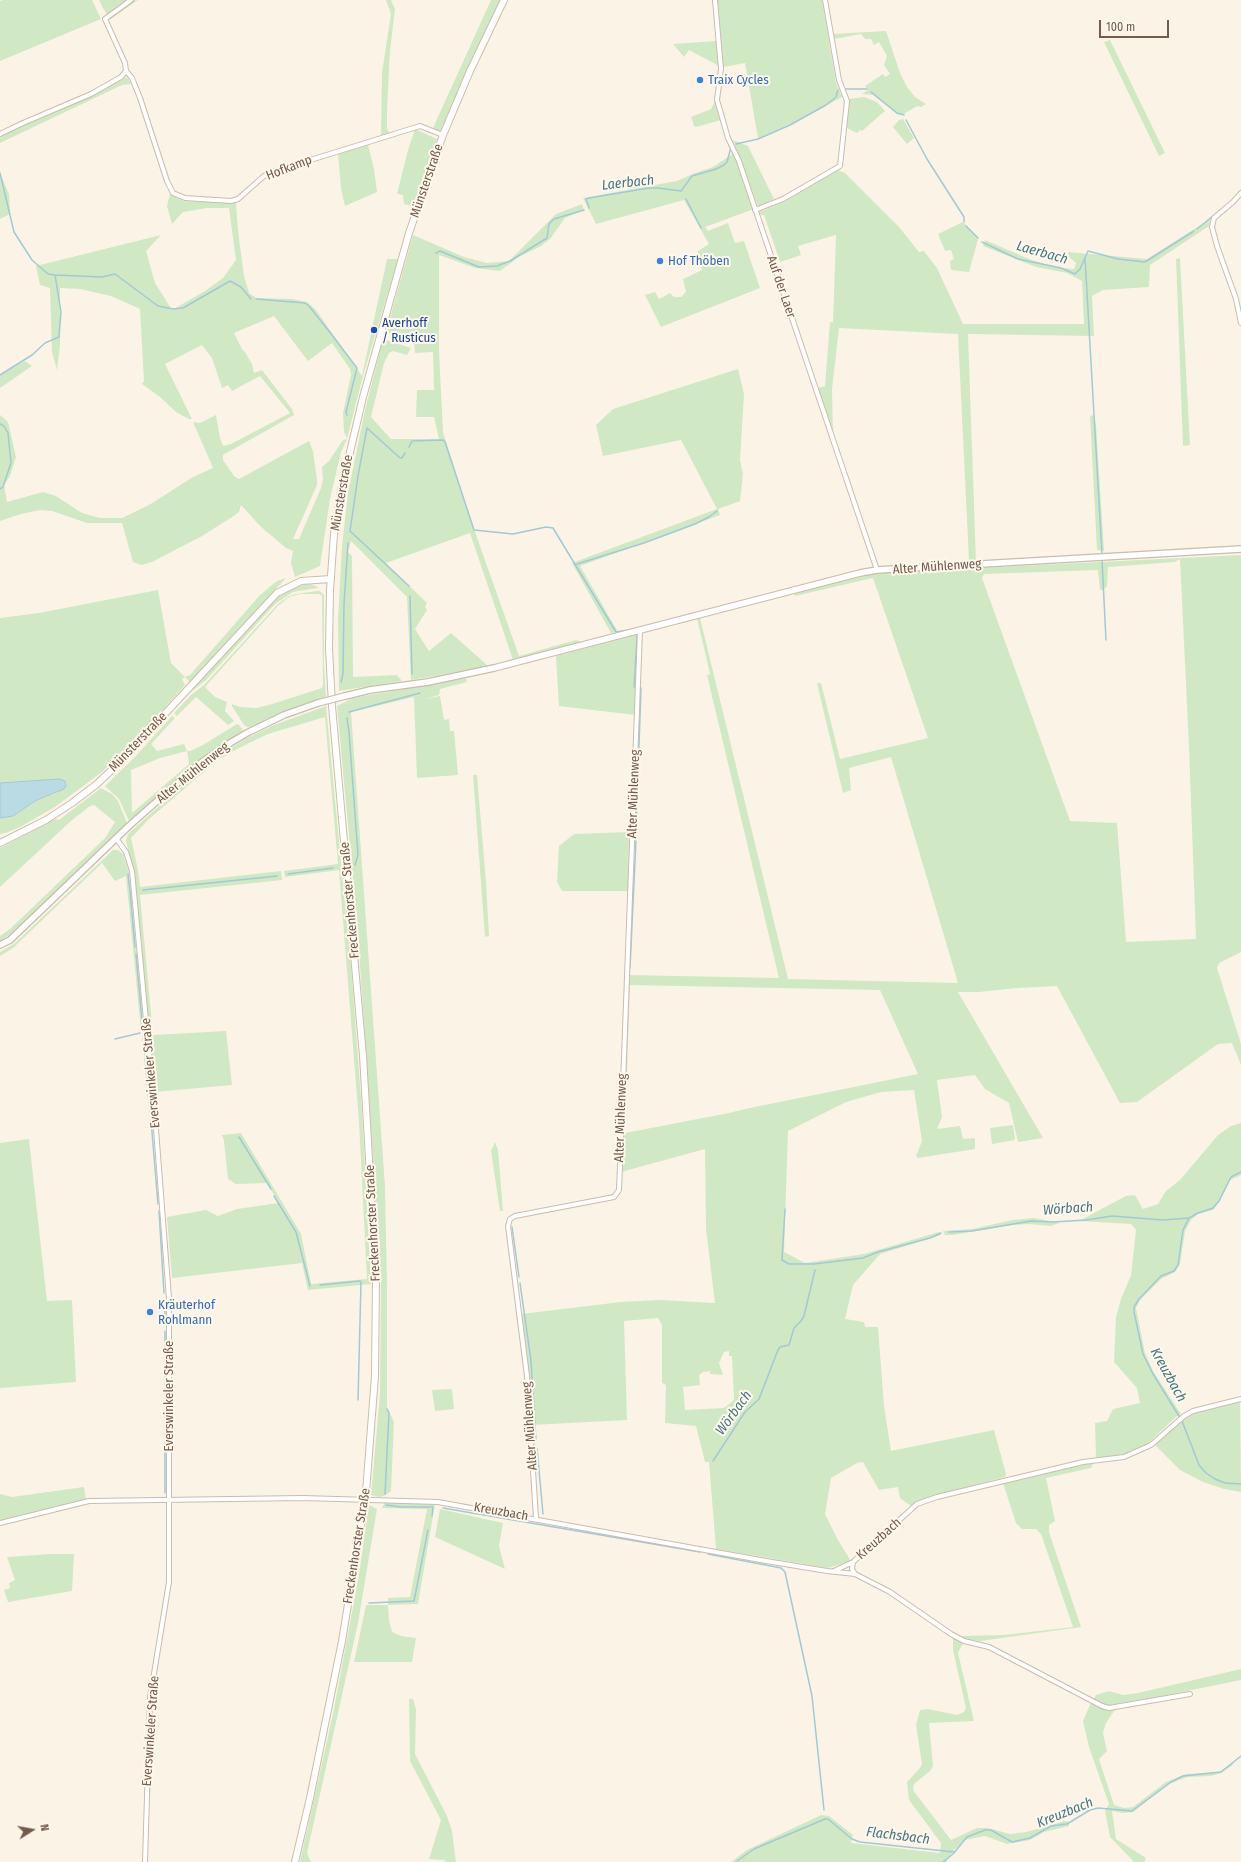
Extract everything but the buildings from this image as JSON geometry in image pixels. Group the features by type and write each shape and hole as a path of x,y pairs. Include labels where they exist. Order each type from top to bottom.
{"main road":[{"name":"Münsterstraße","path":"0,843 46,820 97,784 124,758 277,593 301,580 331,579 334,534 342,486 363,397 409,232 443,135 470,71 504,0"},
{"name":"Freckenhorster Straße","path":"295,1862 342,1641 366,1492 375,1376 376,1279 363,1056 332,706 329,648 331,579"}],"street":[{"name":"Hofkamp","path":"130,0 105,19 124,59 126,71 132,78 140,98 173,193 184,198 231,201 238,200 255,183 274,171 420,126 443,135"},
{"name":"Auf der Laer","path":"715,0 721,69 717,100 728,138 735,150 756,210 877,570"},
{"path":"756,210 783,200 840,166 847,107 839,80 825,0"},
{"path":"0,134 107,86 121,77 126,71"},
{"path":"1241,193 1214,218 1212,227 1217,246 1236,299 1241,323"},
{"name":"Alter Mühlenweg","path":"0,946 14,937 116,838 185,777 225,746 266,723 318,703 345,696 468,674 877,570 1241,549"},
{"name":"Alter Mühlenweg","path":"536,1518 527,1376 508,1226 510,1219 515,1216 614,1197 619,1190 640,630"},
{"name":"Everswinkeler Straße","path":"116,838 128,857 132,871 169,1298 168,1591 150,1698 145,1862"},
{"name":"Kreuzbach","path":"828,1571 838,1570 853,1562 917,1504 937,1497 1083,1462 1124,1456 1151,1445 1177,1420 1193,1411 1241,1399"},
{"name":"Kreuzbach","path":"0,1523 89,1501 303,1498 438,1502 536,1518 828,1571 855,1574 890,1592 951,1634 964,1640 989,1647 1102,1706 1109,1708 1190,1694"},
{"path":"853,1562 852,1569 855,1574"}],"green space":[{"path":"92,0 101,19 0,61 0,1"},
{"path":"99,0 138,0 111,19"},
{"path":"386,0 391,0 395,9 390,51 387,110 387,128 389,133 381,136 382,73 391,14"},
{"path":"491,0 500,0 441,130 439,131 433,128"},
{"path":"716,0 822,0 836,83 842,97 802,119 758,138 745,63 723,67"},
{"path":"886,31 900,73 907,87 915,97 926,104 921,107 917,106 902,115 897,114 873,95 862,94 868,90 865,86 883,74 885,77 890,74 884,65 887,56 879,42 874,45 871,39 865,39 861,34 834,39 832,34"},
{"path":"1110,40 1165,153 1159,156 1104,42"},
{"path":"716,41 719,66 689,50 684,57 673,44"},
{"path":"125,78 128,78 131,84 122,85 0,143 0,138 4,135"},
{"path":"864,97 877,102 885,111 862,131 860,130 857,133 847,128 848,99"},
{"path":"715,101 721,120 696,127 694,126 691,117 711,109"},
{"path":"903,119 914,138 907,144 893,127 899,120"},
{"path":"415,129 437,139 413,206 404,204 403,195 397,194"},
{"path":"733,140 748,146 774,199 758,206"},
{"path":"368,145 374,169 377,192 345,206 341,188 338,154"},
{"path":"734,153 754,209 705,227 708,231 728,223 735,243 744,241 760,288 661,327 645,295 655,292 659,299 670,293 674,297 681,297 686,292 683,279 702,270 698,260 698,251 709,244 684,200 596,224 583,198 677,181 713,167"},
{"path":"838,170 845,173 899,227 919,252 924,251 937,268 963,324 1084,324 1082,281 1067,273 1036,267 983,246 985,240 1029,259 1054,267 1074,269 1076,263 1069,257 1068,252 1147,259 1210,219 1209,226 1150,265 1149,287 1103,290 1092,296 1094,336 968,334 976,562 969,561 958,334 839,328 832,389 833,434 818,388 825,386 830,322 833,322 836,235 798,246 801,255 780,262 764,215 761,215 759,212 784,202"},
{"path":"0,173 9,194 10,214 0,219"},
{"path":"170,194 183,201 236,203 244,276 249,293 256,298 292,299 307,302 316,310 362,376 387,259 398,259 363,376 347,439 341,452 330,499 320,566 295,577 291,563 293,551 286,548 260,526 241,505 239,512 202,536 152,562 141,565 133,562 122,523 87,523 52,511 40,510 0,521 0,415 8,422 16,457 10,476 4,485 7,502 43,492 56,496 82,513 100,518 122,518 149,505 193,477 213,468 193,422 200,423 216,415 223,446 231,444 290,413 260,376 232,391 228,385 222,388 212,358 202,345 165,364 192,419 189,419 176,412 160,397 142,384 144,381 140,309 111,296 80,289 60,288 60,345 57,370 52,352 50,288 40,285 36,266 161,235 146,251 155,283 172,310 205,291 223,278 236,260 229,208 207,208 183,212 172,224 167,206","holes":["274,316 308,361 332,343 350,369 351,375 343,413 344,432 347,439 343,440 329,461 322,467 323,479 321,488 299,539 293,539 317,485 313,451 309,441 239,479 234,476 223,460 223,455 294,415 292,409 262,370 254,373 252,364 234,333"]},
{"path":"582,204 584,210 565,218 550,239 541,246 519,257 500,271 475,268 439,255 439,351 443,432 475,532 519,656 576,640 583,642 513,660 470,533 386,563 427,603 425,607 427,610 415,629 429,651 451,633 486,664 487,667 411,680 407,597 351,541 348,552 352,556 353,677 397,675 402,681 339,691 338,620 342,546 348,493 365,410 383,339 411,348 407,355 393,351 389,353 384,363 371,417 391,439 439,439 434,417 416,417 417,390 434,390 433,352 415,353 414,343 386,332 413,235 464,257 487,263 509,261 556,214"},
{"path":"963,222 978,239 969,272 951,270 950,261 954,259 951,250 945,251 938,234"},
{"path":"1180,258 1190,445 1183,446 1176,259"},
{"path":"25,361 32,366 0,388 0,375"},
{"path":"738,369 744,394 740,460 743,474 740,501 718,509 720,515 580,566 618,632 611,633 572,563 717,509 681,440 603,456 596,425 613,409"},
{"path":"1094,415 1096,425 1104,551 1097,550 1090,416"},
{"path":"1241,555 1241,952 1219,963 1217,968 1241,1044 1241,1065 1232,1043 1218,1044 1137,1102 1120,1103 1057,986 979,992 958,992 1043,1138 1018,1142 1009,1103 985,1089 975,1075 937,1080 942,1117 937,1129 960,1126 963,1139 975,1138 975,1149 918,1158 916,1156 922,1141 914,1090 881,1092 846,1102 788,1131 784,1252 805,1263 864,1254 939,1232 941,1235 880,1254 853,1285 845,1319 864,1322 865,1327 878,1327 884,1406 891,1451 994,1430 1006,1474 1005,1477 937,1495 911,1506 900,1498 898,1487 879,1490 863,1462 857,1463 831,1478 825,1514 838,1540 851,1561 828,1568 716,1549 709,1462 705,1462 696,1426 665,1423 666,1385 662,1383 662,1325 658,1318 624,1321 627,1420 532,1425 529,1376 521,1314 621,1302 659,1300 715,1303 706,1229 705,1149 621,1172 627,975 779,978 707,675 710,674 697,618 700,618 788,979 958,983 891,757 849,768 851,790 843,793 817,683 821,683 840,759 928,738 873,578 795,596 794,593 877,573","holes":["1180,559 1196,939 1126,942 1117,823 1070,821 982,578 984,574 1098,570 1100,590 1103,590 1107,586 1108,567 1175,562","630,985 880,990 918,1074 625,1133","729,1351 729,1356 732,1356 734,1400 724,1408 685,1410 683,1387 700,1385 699,1375 703,1372 710,1371 710,1374 723,1375 719,1363 724,1352"]},
{"path":"286,578 190,682 185,677 190,675 260,595 277,581"},
{"path":"310,584 318,587 293,592 275,604 206,680 191,692 270,603 288,590 298,586"},
{"path":"158,590 171,663 185,677 182,679 185,685 145,730 102,772 55,807 22,826 0,834 0,818 16,814 29,804 56,793 66,786 65,781 59,779 0,783 0,618 39,613"},
{"path":"320,591 324,595 324,665 326,697 283,712 249,728 244,725 232,706 232,704 240,707 256,708 322,688 322,596 320,594 300,594 289,597 278,606 205,687 215,697 227,702 225,711 234,721 228,725 196,697 177,716 174,713 191,695 204,685 278,604 289,596 296,594"},
{"path":"636,635 635,715 559,706 556,656"},
{"path":"466,678 467,682 440,689 439,695 425,699 440,696 444,720 449,719 450,731 454,731 458,775 417,778 414,697 351,712 385,1186 387,1407 394,1422 391,1491 386,1495 379,1497 371,1495 380,1394 381,1278 358,935 337,706 353,698"},
{"path":"326,706 352,978 362,1112 371,1284 308,1290 302,1263 172,1278 167,1217 206,1210 218,1216 237,1209 279,1203 267,1183 236,1184 228,1179 222,1135 241,1133 301,1234 311,1284 367,1279 359,1122 339,870 285,877 284,871 338,864 325,717 268,734 219,759 149,819 131,838 140,887 281,871 282,880 140,895 153,1035 226,1031 232,1085 154,1092 133,868 126,841 128,834 158,807 202,769 226,751 249,737 274,725"},
{"path":"172,716 175,718 151,744 157,751 184,744 187,751 190,751 203,745 237,724 243,730 241,733 195,764 129,821 119,799 105,786 135,757","holes":["187,751 189,764 132,813 131,770 160,758"]},
{"path":"473,775 477,775 486,882 489,936 485,937"},
{"path":"101,788 112,794 118,801 127,823 124,828 15,931 0,941 0,936 10,929 105,838 115,822 94,805 90,806 71,821 0,887 0,848 51,821 56,819 59,820"},
{"path":"629,832 628,891 562,891 557,882 559,846 574,834"},
{"path":"113,850 118,850 123,854 129,873 144,1031 141,1031 126,876 115,881 102,863 13,948 0,956 0,952 15,943"},
{"path":"1241,1123 1241,1175 1230,1180 1220,1201 1213,1210 1198,1214 1191,1220 1185,1231 1180,1264 1175,1272 1161,1279 1140,1300 1136,1308 1145,1353 1153,1371 1181,1414 1147,1444 1139,1449 1123,1455 1096,1458 1095,1423 1107,1421 1113,1409 1140,1403 1137,1388 1114,1362 1116,1317 1121,1299 1131,1275 1136,1230 1131,1224 1079,1221 1126,1196 1135,1195 1143,1209 1158,1204 1166,1191 1180,1180 1218,1135 1231,1126"},
{"path":"1013,1125 1015,1140 992,1144 990,1128"},
{"path":"29,1139 47,1301 72,1300 76,1382 0,1388 0,1143"},
{"path":"495,1142 498,1150 503,1211 500,1211 491,1151"},
{"path":"1034,1218 1060,1223 1050,1226 1030,1224 1012,1225 953,1235 945,1235 943,1231 972,1229 1013,1220"},
{"path":"452,1389 454,1409 435,1411 432,1390"},
{"path":"1240,1402 1241,1492 1224,1489 1203,1482 1180,1470 1155,1445 1178,1421 1193,1413"},
{"path":"1096,1458 1091,1468 1046,1478 1055,1521 1049,1525 1049,1532 1081,1627 980,1641 965,1639 960,1636 1004,1635 1073,1627 1041,1534 1036,1529 1022,1529 1016,1523 1003,1483 1045,1473 1045,1469"},
{"path":"84,1487 86,1500 0,1521 0,1494 12,1497"},
{"path":"385,1502 435,1504 418,1604 388,1605 388,1598 410,1597 427,1509 382,1508"},
{"path":"369,1505 377,1509 358,1623 307,1853 311,1862 300,1862 333,1714 359,1575"},
{"path":"440,1509 503,1523 499,1546 505,1569 435,1537"},
{"path":"74,1554 72,1591 8,1602 4,1590 10,1588 9,1583 15,1580 7,1557"},
{"path":"366,1605 388,1605 389,1620 392,1632 401,1636 416,1638 412,1662 354,1662"},
{"path":"953,1637 963,1643 958,1653 974,1721 929,1723 933,1766 930,1771 914,1784 913,1790 951,1840 977,1828 988,1828 1010,1834 1026,1832 1065,1821 1069,1822 1069,1826 1044,1832 1030,1840 1007,1844 985,1836 965,1840 954,1850 946,1862 731,1862 747,1850 821,1815 829,1816 853,1835 851,1843 940,1853 941,1843 909,1800 907,1782 922,1764 916,1725 920,1710 928,1709 957,1715 964,1712 966,1708 953,1650"},
{"path":"1241,1669 1241,1680 1118,1705 1106,1723 1103,1733 1107,1751 1099,1759 1114,1805 1124,1808 1133,1807 1166,1782 1186,1774 1219,1772 1232,1763 1233,1765 1221,1773 1211,1776 1187,1777 1169,1784 1133,1812 1123,1813 1112,1811 1116,1839 1146,1858 1144,1862 1134,1862 1110,1837 1105,1811 1109,1804 1089,1747 1083,1721 1090,1705 1096,1695 1109,1691 1123,1695 1138,1693"},
{"path":"409,1699 413,1699 416,1709 415,1754 447,1816 452,1831 456,1862 429,1859 441,1820 410,1761"}],"water":[{"path":"59,779 65,781 66,786 64,789 35,801 13,816 0,818 0,783"}],"waterway":[{"name":"Laerbach","path":"844,89 867,89"},
{"name":"Laerbach","path":"736,144 758,139 790,125 826,105 836,97 838,90"},
{"name":"Laerbach","path":"871,92 897,113 904,115"},
{"name":"Laerbach","path":"906,120 927,159 964,217 964,222"},
{"name":"Laerbach","path":"589,208 586,199 589,198 649,188 681,191 692,176 724,165 727,162 731,147"},
{"path":"0,173 14,232 32,260 48,274 55,275 61,312 59,337 45,343 32,355 0,375"},
{"path":"686,199 701,228"},
{"name":"Laerbach","path":"1219,211 1227,205"},
{"name":"Laerbach","path":"436,253 440,251 479,267 497,266 510,261 547,238 549,224 554,219 584,210"},
{"name":"Laerbach","path":"1197,229 1213,216"},
{"name":"Laerbach","path":"966,226 978,238"},
{"name":"Laerbach","path":"982,242 1018,259 1061,268 1075,274 1080,269 1088,251 1118,259 1145,262 1194,231"},
{"path":"1085,258 1102,554"},
{"path":"55,275 102,277 115,274 158,306 173,309 183,308 230,281 241,287 251,299"},
{"path":"256,299 305,303 332,335 357,368 346,412 347,415"},
{"path":"0,424 4,426 8,433 11,463 3,487 0,489"},
{"path":"405,453 402,458 400,458 367,428 350,531 409,586"},
{"path":"409,447 412,441 443,440 445,442 474,530 513,534 546,527 553,528 616,632 634,629"},
{"path":"577,564 644,543 695,524 717,511"},
{"path":"341,682 343,674 344,604 348,543"},
{"path":"1102,560 1106,640"},
{"path":"410,596 412,674"},
{"path":"634,687 637,635"},
{"path":"636,831 641,688"},
{"path":"349,712 420,693"},
{"path":"347,718 358,855 355,865"},
{"path":"630,968 636,840"},
{"path":"288,874 333,868"},
{"path":"128,874 130,891"},
{"path":"143,890 277,876"},
{"path":"130,891 135,947"},
{"path":"136,954 143,1031"},
{"path":"115,1039 140,1033"},
{"path":"143,1036 150,1112"},
{"path":"151,1120 158,1204"},
{"path":"239,1137 271,1189"},
{"name":"Kreuzbach","path":"1241,1172 1231,1177 1219,1201 1213,1208 1189,1218 1183,1230 1178,1265 1174,1271 1161,1276 1139,1299 1134,1307 1143,1354 1153,1374 1182,1421 1199,1465 1206,1473 1215,1479 1225,1483 1241,1484"},
{"path":"274,1196 296,1232 310,1286"},
{"name":"Wörbach","path":"785,1209 782,1260 789,1264 814,1264 863,1258 878,1252 930,1238 941,1233"},
{"path":"159,1211 164,1293"},
{"name":"Wörbach","path":"949,1232 972,1231 1031,1221 1053,1222 1086,1220 1112,1216 1163,1220 1189,1218"},
{"path":"512,1227 519,1277"},
{"name":"Wörbach","path":"713,1461 745,1412 759,1399 778,1350 780,1347 789,1345 794,1328 804,1316 815,1270"},
{"path":"320,1285 361,1282 358,1400"},
{"path":"520,1283 531,1361 536,1440"},
{"path":"165,1300 165,1322"},
{"path":"165,1331 165,1493"},
{"path":"385,1494 389,1413 387,1409"},
{"path":"537,1448 543,1514"},
{"path":"386,1505 401,1507 433,1507 432,1516"},
{"path":"443,1508 700,1552"},
{"path":"369,1603 414,1601 428,1530"},
{"path":"708,1554 781,1568 785,1572 812,1696 824,1810"},
{"name":"Kreuzbach","path":"943,1862 953,1854 967,1837 985,1830 991,1830 1012,1842 1030,1838 1051,1826 1067,1824 1090,1810 1098,1808 1132,1811 1171,1782 1183,1776 1221,1772 1241,1756"},
{"name":"Flachsbach","path":"737,1861 754,1849 825,1819 828,1819 852,1839 860,1842 954,1852"}],"place":[{"name":"Traix Cycles","path":"700,80"},
{"name":"Hof Thöben","path":"660,261"},
{"name":"Averhoff / Rusticus","path":"374,330"},
{"name":"Kräuterhof Rohlmann","path":"150,1312"}]}
